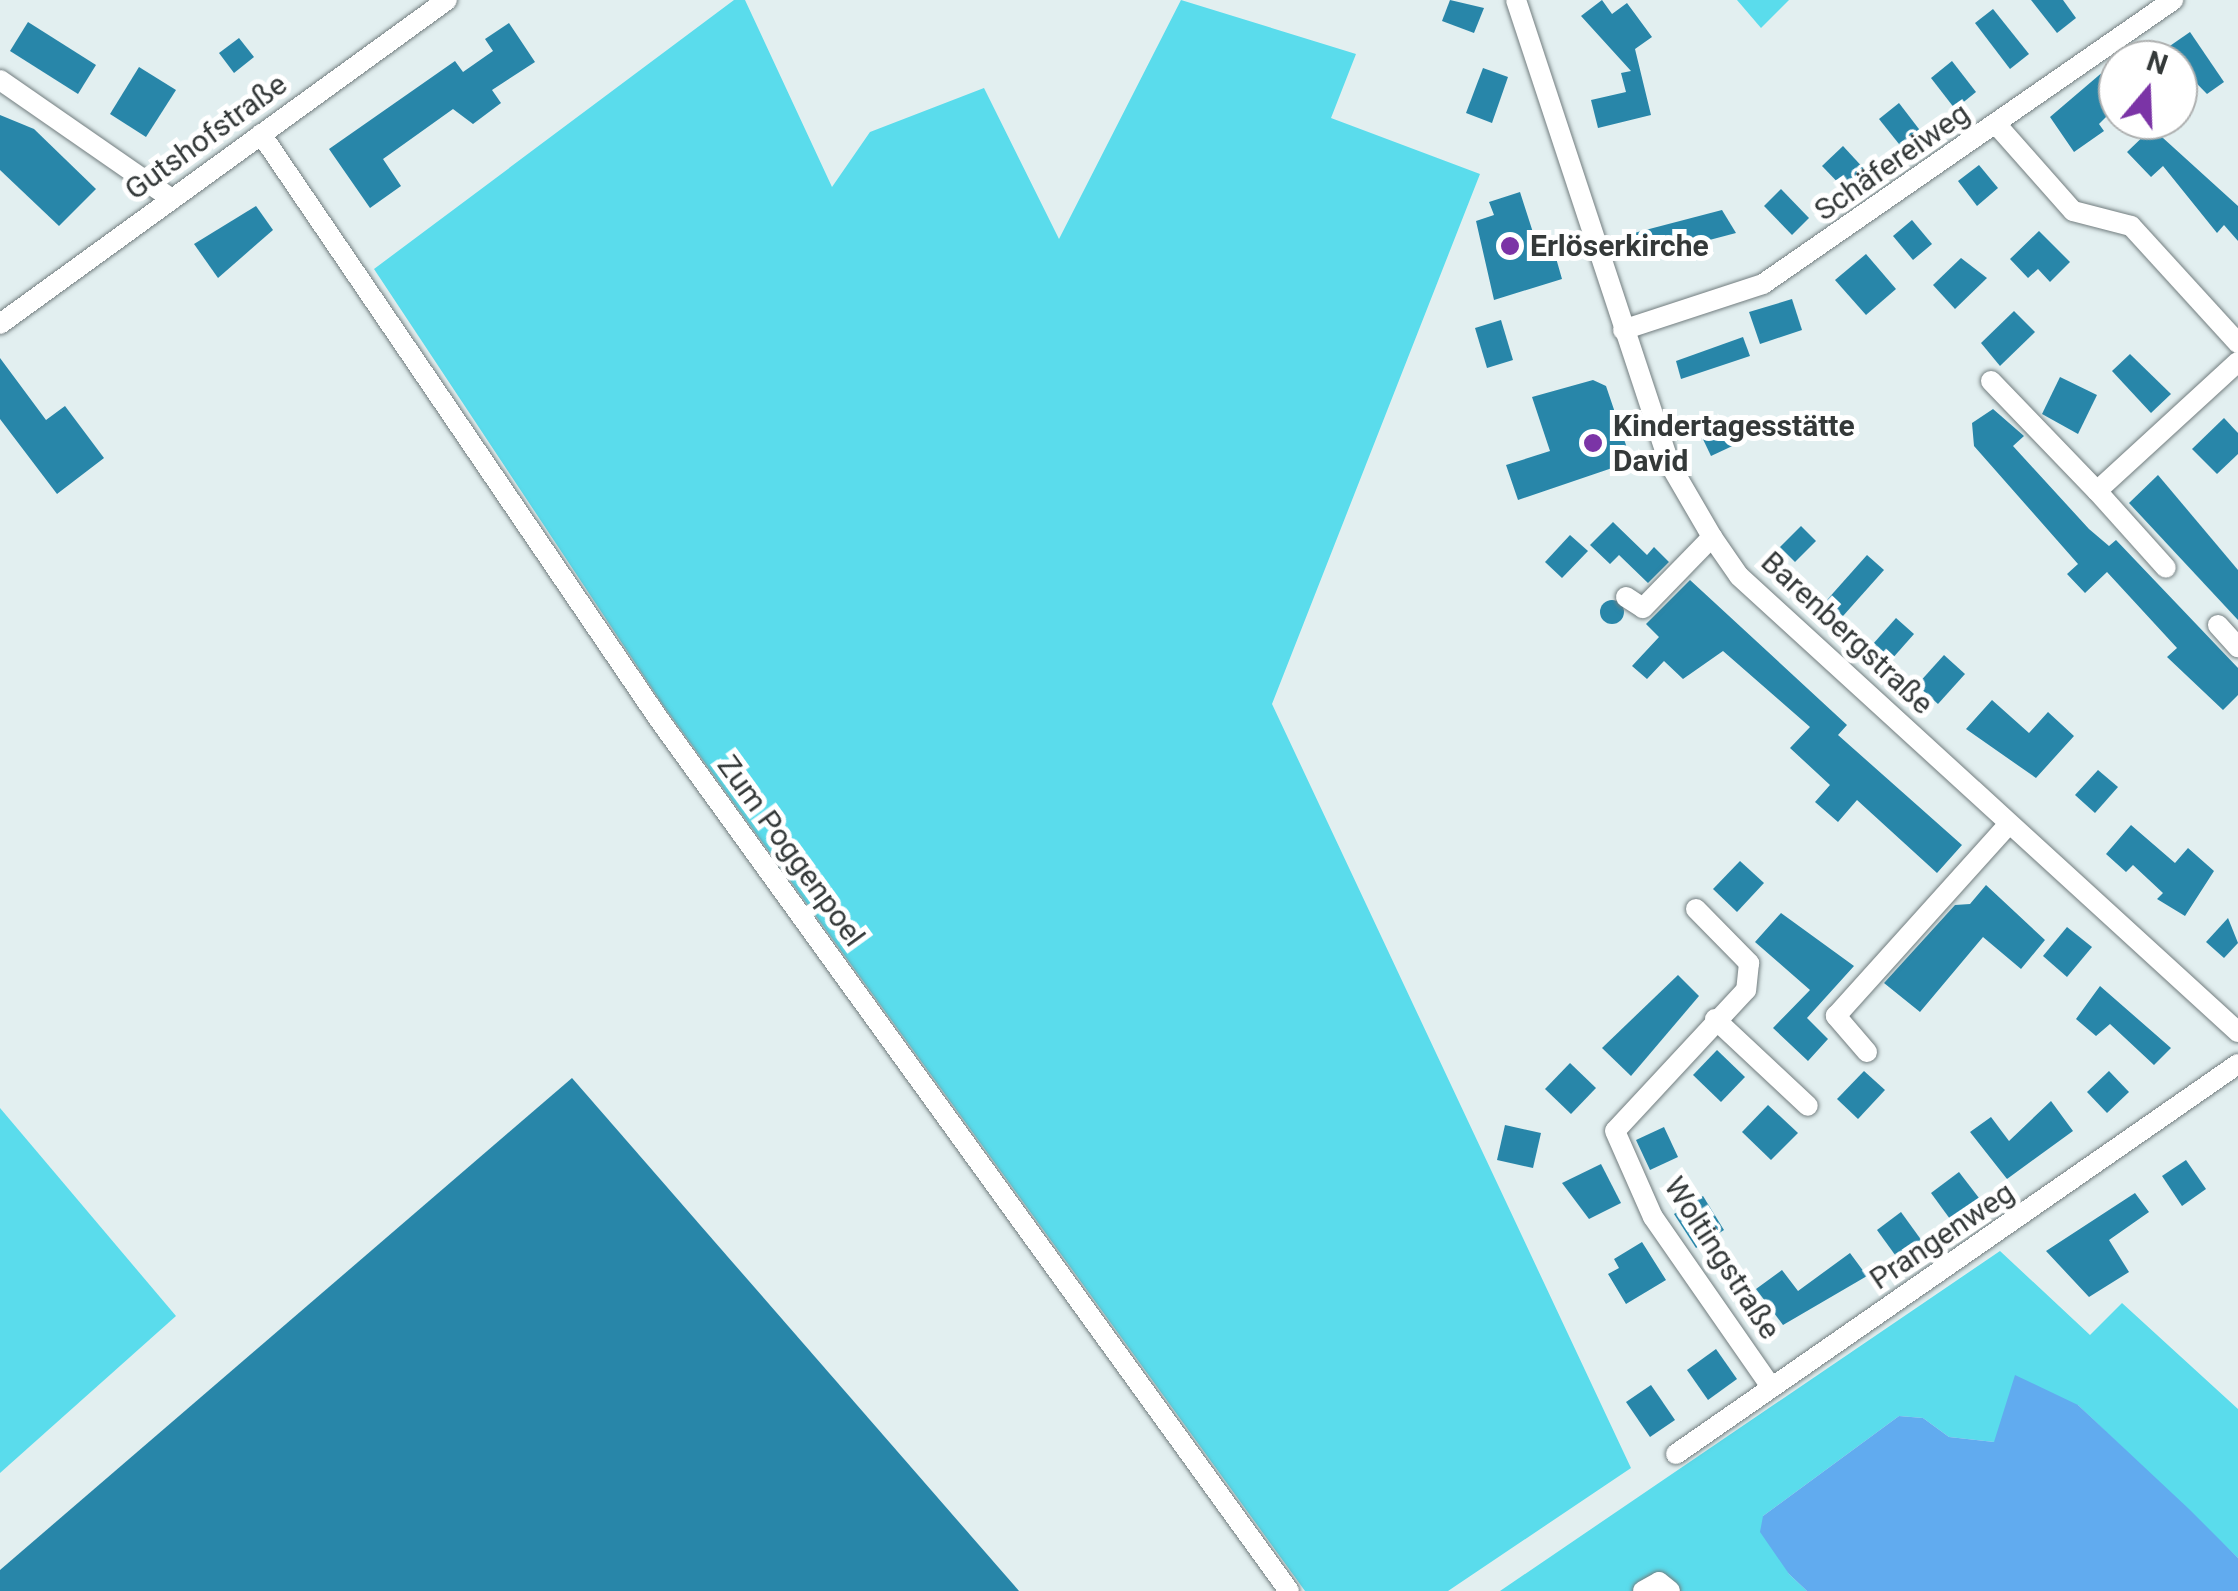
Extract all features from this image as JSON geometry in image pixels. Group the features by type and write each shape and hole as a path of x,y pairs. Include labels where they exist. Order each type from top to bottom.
{"street":[{"name":"Gutshofstraße","path":"0,324 447,0"},
{"name":"Barenbergstraße","path":"1516,0 1669,464 1739,576 2238,1032"},
{"name":"Schäfereiweg","path":"1623,330 1764,284 2174,0"},
{"path":"0,80 172,199"},
{"path":"1996,124 2073,211 2131,226 2238,343"},
{"name":"Zum Poggenpoel","path":"261,134 658,718 1289,1591"},
{"path":"2097,491 2238,362"},
{"path":"1991,381 2166,568"},
{"path":"1626,597 1643,608 1712,537"},
{"path":"2218,624 2238,646"},
{"path":"1867,1052 1836,1016 2008,824"},
{"name":"Woltingstraße","path":"1696,909 1749,963 1746,990 1615,1131 1653,1217 1771,1387"},
{"path":"1715,1019 1808,1106"},
{"name":"Prangenweg","path":"1676,1454 2238,1064"},
{"path":"1643,1591 1659,1582 1670,1591"}],"shaded area":[{"path":"734,0 745,0 832,187 870,132 984,88 1059,239 1181,0 1356,54 1331,118 1480,174 1272,704 1631,1468 1448,1591 1305,1591 663,705 374,269"},
{"path":"1737,0 1789,0 1761,28"},
{"path":"0,1108 176,1316 0,1473"},
{"path":"2000,1251 2090,1335 2122,1303 2238,1409 2238,1558 2078,1405 1994,1442 1949,1437 1923,1418 1899,1416 1763,1516 1789,1574 1807,1591 1500,1591"},
{"path":"2015,1375 2078,1405 2189,1509 2238,1558 2238,1591 1807,1591 1789,1574 1760,1532 1763,1516 1899,1416 1923,1418 1949,1437 1994,1442"}],"building":[{"path":"1450,0 1484,8 1474,33 1442,21"},
{"path":"1602,0 1612,14 1627,3 1652,37 1635,49 1651,115 1598,128 1591,100 1626,92 1621,73 1631,71 1581,16"},
{"path":"2031,0 2063,0 2076,18 2057,33"},
{"path":"1993,9 2029,54 2010,69 1975,23"},
{"path":"28,22 96,65 78,94 10,51"},
{"path":"509,23 535,62 492,90 501,103 473,124 453,109 383,159 401,186 370,208 329,149 455,61 463,72 493,51 485,39"},
{"path":"2190,32 2195,40 2178,40"},
{"path":"239,38 254,57 234,73 219,53"},
{"path":"2198,44 2224,82 2207,94 2198,85"},
{"path":"1952,61 1976,92 1955,109 1931,78"},
{"path":"139,67 176,90 146,137 110,114"},
{"path":"1483,68 1508,77 1492,123 1466,113"},
{"path":"2098,76 2098,135 2074,152 2050,117"},
{"path":"1899,103 1922,133 1903,149 1879,119"},
{"path":"0,115 34,129 96,189 59,226 0,170"},
{"path":"2140,140 2165,140 2238,206 2238,241 2224,225 2217,233 2163,166 2151,177 2127,152"},
{"path":"1843,146 1867,172 1847,192 1822,166"},
{"path":"1979,165 1998,188 1977,206 1958,181"},
{"path":"1781,189 1809,218 1792,235 1764,206"},
{"name":"Erlöserkirche","path":"1520,192 1538,248 1552,244 1562,279 1494,300 1476,221 1494,215 1489,202"},
{"path":"256,206 273,230 218,278 194,244"},
{"path":"1722,210 1736,233 1641,258 1634,233"},
{"path":"1912,220 1932,244 1913,260 1893,236"},
{"path":"2039,231 2070,262 2050,282 2038,269 2028,278 2010,259"},
{"path":"1866,254 1896,289 1866,315 1835,280"},
{"path":"1961,258 1987,278 1955,309 1933,285"},
{"path":"1792,299 1802,330 1760,344 1749,312"},
{"path":"2014,311 2035,332 2000,366 1981,343"},
{"path":"1501,320 1513,360 1487,368 1475,328"},
{"path":"1743,337 1750,356 1681,379 1676,361"},
{"path":"2130,354 2171,394 2151,413 2112,371"},
{"path":"0,358 46,420 65,406 104,458 57,494 0,419"},
{"path":"2060,377 2097,395 2078,434 2042,414"},
{"name":"Kindertagesstätte David","path":"1593,380 1606,386 1628,451 1621,465 1518,500 1506,465 1550,451 1532,397"},
{"path":"1993,409 2024,436 2013,446 2089,529 2109,546 2116,540 2238,668 2238,695 2223,710 2167,657 2177,648 2107,572 2085,593 2067,574 2078,564 1974,446 1972,423"},
{"path":"2224,418 2238,433 2238,454 2217,474 2192,449"},
{"path":"1732,421 1741,442 1711,456 1701,435"},
{"path":"2158,475 2238,570 2238,620 2129,503"},
{"path":"1613,522 1647,555 1654,547 1669,562 1648,583 1619,555 1610,564 1590,545"},
{"path":"1801,526 1816,541 1795,562 1780,547"},
{"path":"1570,535 1588,551 1562,578 1545,562"},
{"path":"1867,555 1884,570 1843,616 1826,601"},
{"path":"1690,580 1847,725 1838,735 1962,845 1937,873 1857,800 1838,822 1815,802 1830,785 1790,748 1810,727 1723,651 1683,679 1664,661 1647,679 1632,666 1659,637 1646,624"},
{"path":"1612,600 1624,612 1612,624 1600,612"},
{"path":"1896,618 1914,634 1891,660 1873,644"},
{"path":"1944,655 1965,674 1938,704 1917,685"},
{"path":"1992,700 2029,733 2048,712 2074,736 2036,778 1966,729"},
{"path":"2098,770 2118,787 2095,813 2075,795"},
{"path":"2131,825 2175,863 2188,848 2214,871 2185,916 2157,899 2163,893 2133,865 2126,872 2106,854"},
{"path":"1740,861 1764,883 1737,912 1713,889"},
{"path":"1986,885 2045,940 2021,969 1983,937 1920,1012 1884,983 1955,905 1970,904"},
{"path":"1781,913 1854,966 1807,1018 1828,1039 1808,1061 1773,1028 1810,990 1755,942"},
{"path":"2228,918 2238,943 2224,958 2206,942"},
{"path":"2067,927 2092,947 2067,977 2043,956"},
{"path":"1678,975 1699,996 1631,1076 1602,1048"},
{"path":"2100,986 2171,1048 2154,1065 2110,1024 2096,1036 2076,1019"},
{"path":"1717,1050 1745,1077 1721,1102 1693,1075"},
{"path":"1570,1063 1596,1088 1571,1114 1545,1089"},
{"path":"1864,1071 1885,1090 1858,1119 1837,1099"},
{"path":"2109,1071 2129,1092 2107,1113 2087,1092"},
{"path":"572,1078 1019,1591 0,1591 0,1570"},
{"path":"2051,1101 2073,1131 2007,1179 1970,1132 1991,1117 2009,1141"},
{"path":"1768,1105 1798,1133 1771,1160 1742,1132"},
{"path":"1505,1125 1541,1133 1533,1168 1497,1160"},
{"path":"1664,1127 1678,1157 1650,1170 1636,1140"},
{"path":"2186,1160 2206,1189 2182,1206 2162,1176"},
{"path":"1601,1164 1621,1203 1589,1219 1562,1183"},
{"path":"1959,1172 1979,1198 1950,1219 1931,1193"},
{"path":"2135,1193 2149,1212 2109,1240 2129,1272 2089,1297 2046,1251"},
{"path":"1703,1196 1724,1230 1696,1248 1674,1214"},
{"path":"1901,1212 1922,1241 1898,1259 1877,1230"},
{"path":"1642,1242 1666,1280 1626,1304 1608,1274 1619,1268 1614,1259"},
{"path":"1850,1253 1867,1276 1783,1325 1756,1289 1782,1270 1798,1291"},
{"path":"1716,1349 1737,1379 1708,1400 1687,1370"},
{"path":"1651,1385 1675,1420 1650,1437 1626,1402"}],"place":[{"name":"Erlöserkirche","path":"1510,246"},
{"name":"Kindertagesstätte David","path":"1593,443"}]}
